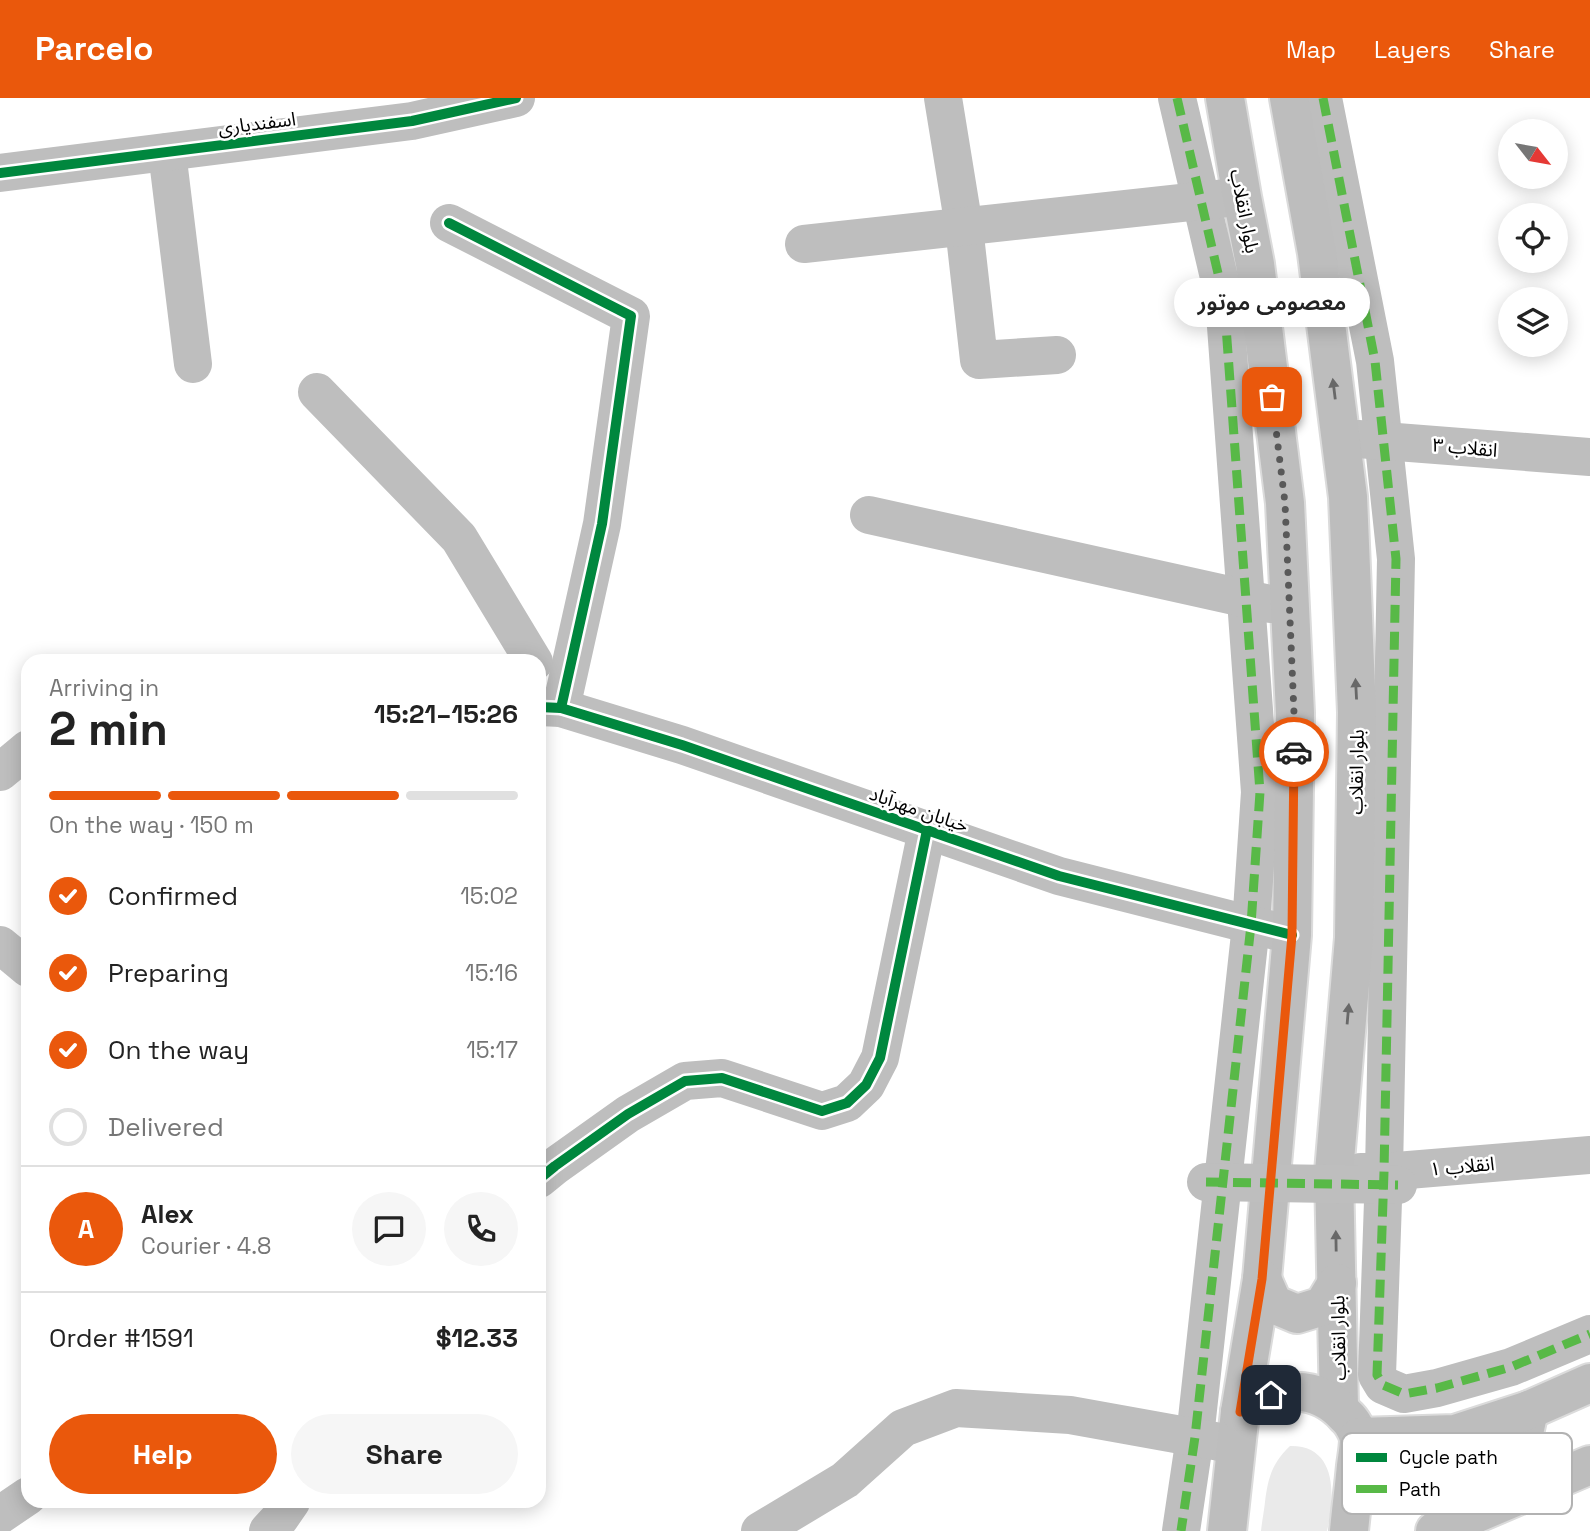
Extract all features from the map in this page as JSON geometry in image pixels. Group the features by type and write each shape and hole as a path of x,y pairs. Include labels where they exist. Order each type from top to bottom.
{"main road":[{"name":"بلوار انقلاب","path":"1225,98 1255,264 1285,503 1294,713 1292,935 1262,1279 1238,1428 1227,1531"},
{"name":"بلوار انقلاب","path":"1289,98 1317,253 1348,497 1357,738 1354,938 1334,1172 1337,1283 1349,1433"},
{"path":"1262,1279 1273,1304 1297,1314 1323,1306 1337,1283"},
{"path":"1458,1433 1529,1410 1590,1383"},
{"path":"1238,1428 1254,1402 1271,1395 1306,1391 1325,1398 1349,1422 1446,1433"},
{"path":"1524,1433 1529,1410"},
{"path":"1435,1531 1474,1514"}],"street":[{"name":"اسفندیاری","path":"0,173 412,121 516,98"},
{"path":"943,98 964,227 979,360 1057,355"},
{"path":"1177,98 1224,299 1260,792 1251,925 1195,1437 1181,1531"},
{"path":"1323,98 1375,361 1396,559 1391,1179 1377,1375 1383,1385 1404,1394 1437,1388 1511,1367 1590,1334"},
{"path":"167,152 193,364"},
{"path":"804,244 1242,197"},
{"path":"449,223 631,316 602,524 550,707"},
{"path":"317,392 459,538 529,654"},
{"name":"انقلاب ۳","path":"1340,438 1590,457"},
{"path":"869,515 1289,608"},
{"name":"خیابان مهرآباد","path":"550,707 682,745 1059,876 1292,935"},
{"path":"0,772 21,755"},
{"path":"546,1173 628,1114 685,1081 722,1078 822,1111 847,1102 866,1085 880,1058 927,830"},
{"path":"0,945 21,962"},
{"name":"انقلاب ۱","path":"1334,1172 1391,1179 1590,1156"},
{"path":"1206,1182 1391,1179"},
{"path":"760,1531 845,1480 903,1427 956,1408 1070,1415 1195,1437 1238,1428"},
{"path":"0,1515 21,1501"},
{"path":"268,1531 287,1508"}],"shaded area":[{"path":"1290,1446 1306,1448 1317,1454 1325,1464 1331,1489 1327,1531 1261,1531 1269,1478 1275,1465"}],"marked path":[{"path":"1177,98 1224,299 1260,792 1251,925 1195,1437 1181,1531"},
{"path":"1323,98 1375,361 1396,559 1384,1172 1377,1375 1383,1385 1404,1394 1437,1388 1511,1367 1590,1334"},
{"path":"1206,1182 1398,1185"}],"cycle path":[{"path":"0,173 412,121 516,98"},
{"path":"449,223 631,316 602,524 561,708"},
{"path":"546,707 561,708 682,745 1059,876 1292,935"},
{"path":"546,1173 628,1114 685,1081 722,1078 822,1111 847,1103 866,1085 880,1058 927,830"}],"way so far":[{"path":"1272,397 1285,503 1294,752"}],"place":[{"name":"معصومی موتور","path":"1272,397"}],"route":[{"path":"1271,1395 1240,1412 1262,1279 1292,935 1294,752"}]}
